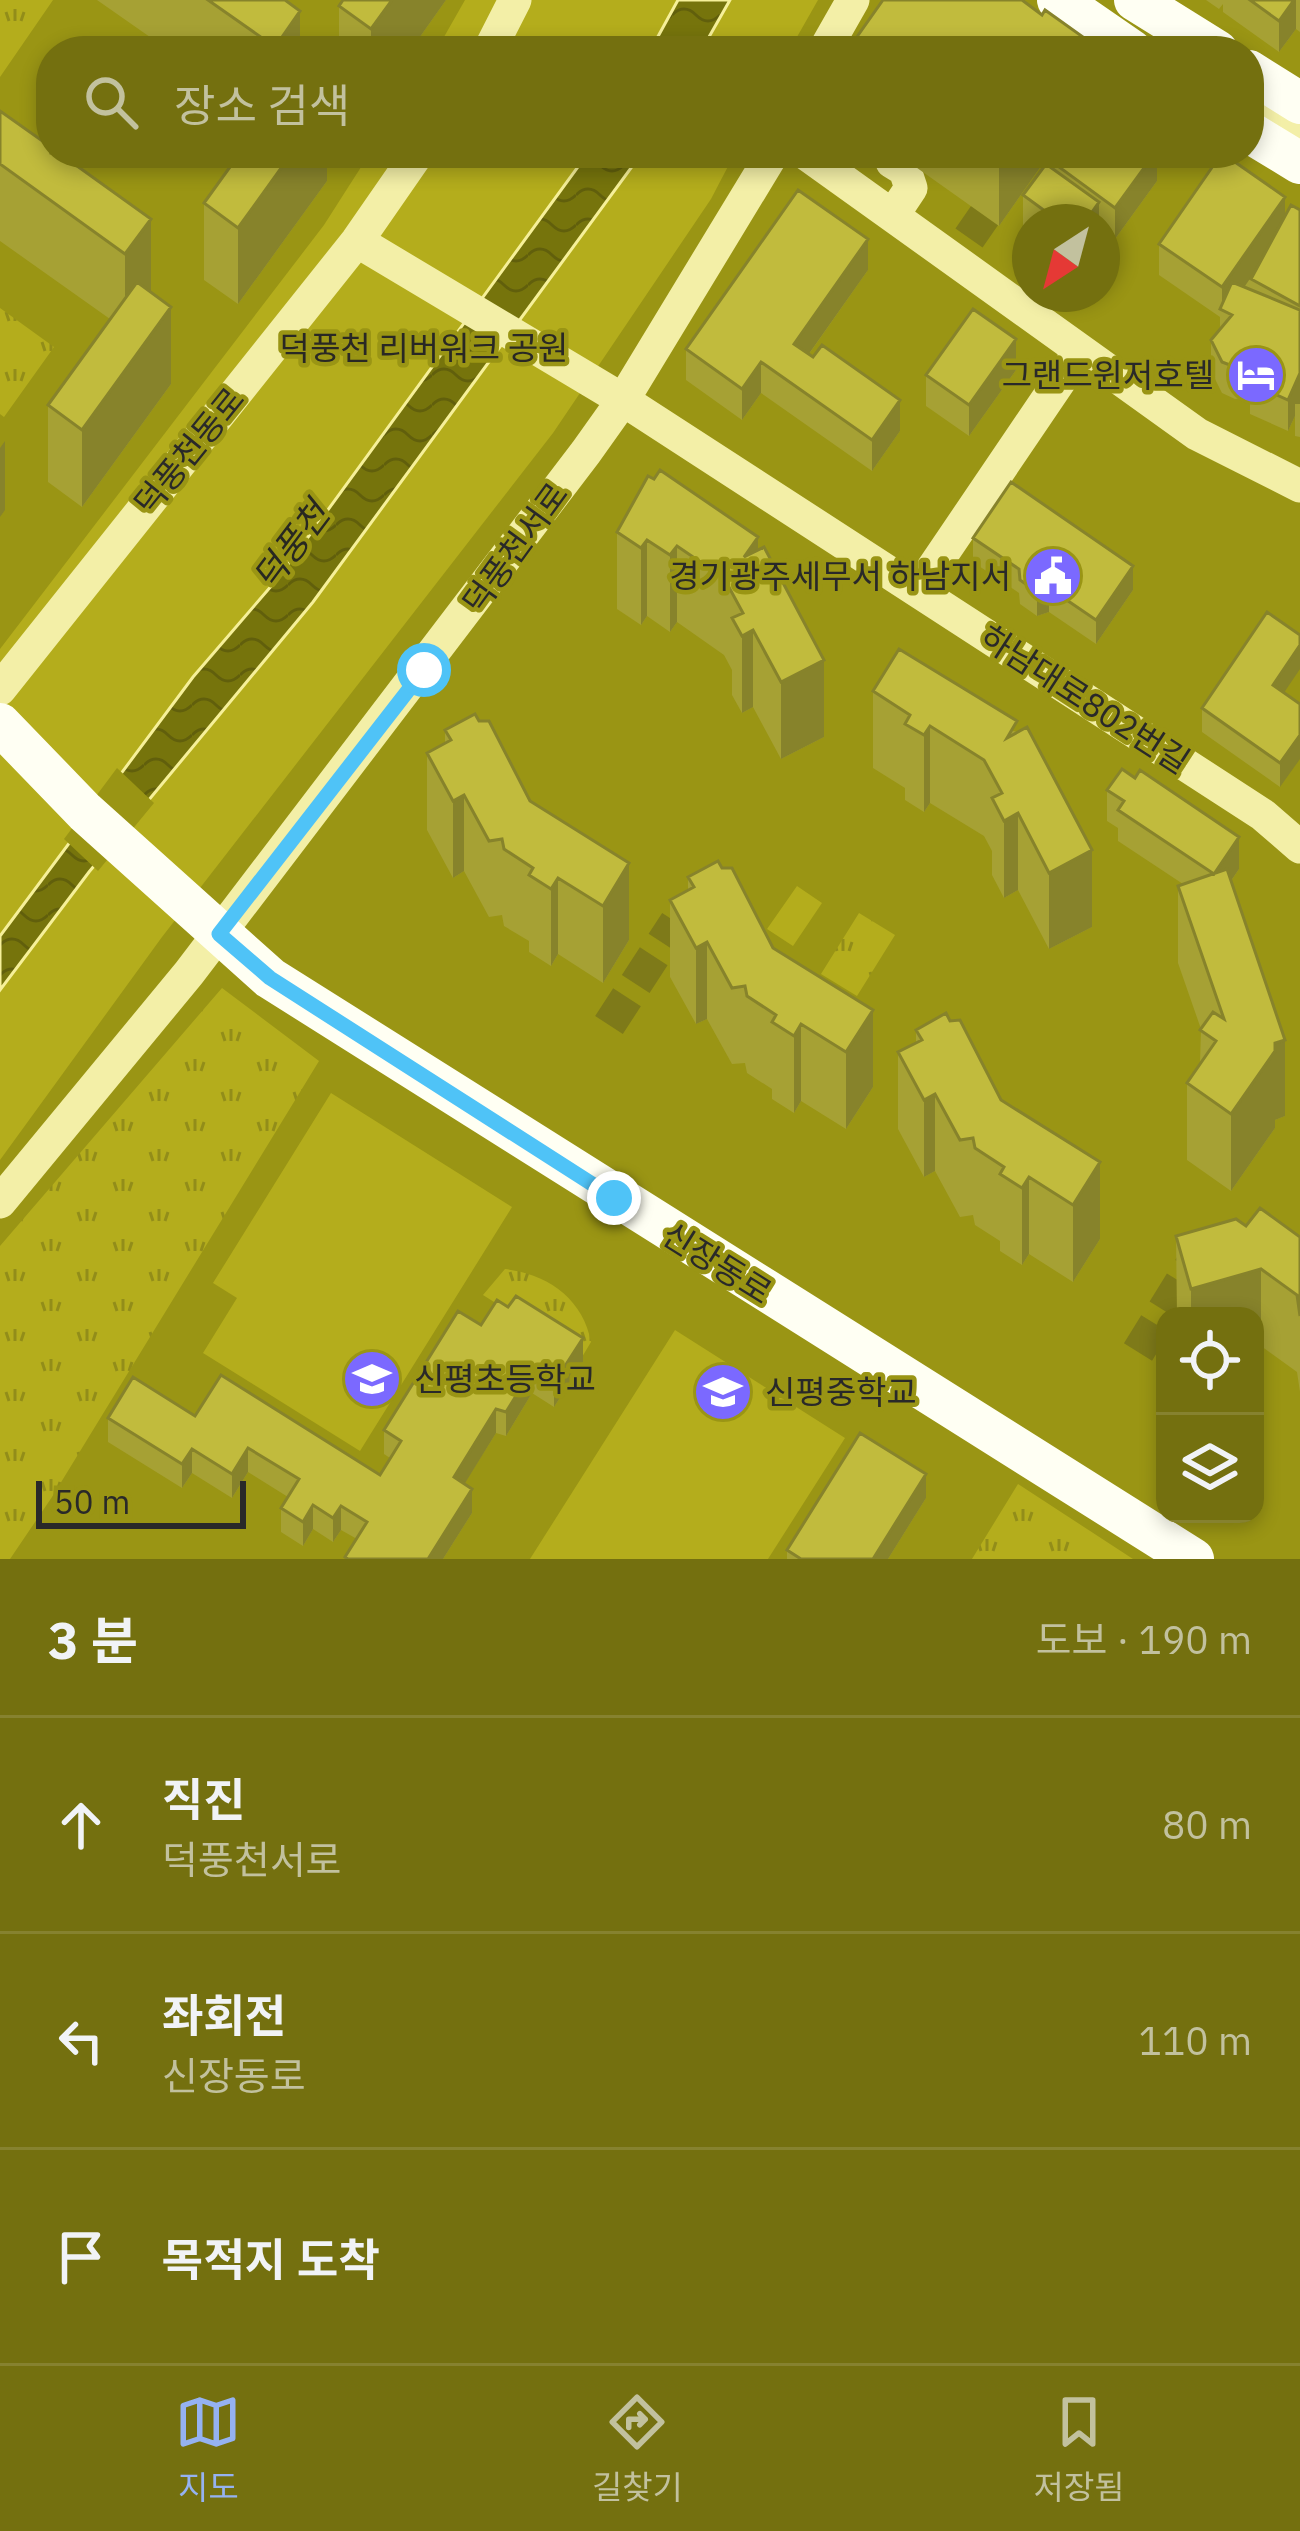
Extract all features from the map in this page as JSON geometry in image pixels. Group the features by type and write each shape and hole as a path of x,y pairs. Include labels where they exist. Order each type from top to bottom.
{"main road":[{"path":"1058,0 1110,36"},
{"path":"1135,0 1193,36"},
{"path":"1264,81 1300,104"},
{"path":"1264,141 1300,164"},
{"name":"신장동로","path":"0,724 206,922 290,990 1193,1559"}],"street":[{"path":"497,36 515,0"},
{"path":"833,36 854,0"},
{"path":"1124,0 1163,36"},
{"path":"1264,111 1300,134"},
{"name":"덕풍천동로","path":"0,688 362,244 409,168"},
{"name":"덕풍천서로","path":"0,1202 206,922 424,670 623,400 764,168"},
{"path":"827,168 893,214 962,249 1080,351 1197,434 1300,487"},
{"path":"893,214 911,188 901,168"},
{"name":"하남대로802번길","path":"362,244 623,400 1263,815 1300,847"},
{"path":"918,590 1080,351"}],"green space":[{"path":"0,0 53,0 0,77"},
{"path":"465,0 818,0 798,36 445,36"},
{"name":"덕풍천 리버워크 공원","path":"360,168 727,168 553,433 162,937 0,1160 0,649 324,225"},
{"path":"0,308 54,347 4,417 0,414"},
{"path":"797,886 822,903 793,946 767,929"},
{"path":"859,913 895,935 857,996 821,974"},
{"path":"222,988 319,1061 52,1497 10,1559 0,1559 0,1246"},
{"path":"331,1093 512,1207 360,1451 203,1353 237,1298 213,1283"},
{"path":"505,1269 535,1276 572,1301 591,1342 582,1357 483,1295"},
{"path":"675,1330 845,1438 768,1559 530,1559"},
{"path":"1018,1484 1133,1559 972,1559"}],"water":[{"path":"678,0 730,0 710,36 658,36"},
{"name":"덕풍천","path":"577,168 631,168 313,602 89,872 0,990 0,936 193,677 279,577"}],"pier":[{"path":"117,768 154,803 98,871 64,839"}],"building":[{"path":"208,0 285,0 300,11 283,36 259,36"},
{"path":"343,0 392,0 371,29 339,6"},
{"path":"883,0 1022,0 1082,36 858,36"},
{"path":"1250,0 1294,0 1279,21"},
{"path":"0,111 36,136 36,168 80,168 151,219 125,254 0,164"},
{"path":"229,168 281,168 238,228 204,203"},
{"path":"1043,168 1052,168 1099,202 1098,204 1035,204 1023,195"},
{"path":"1060,168 1144,168 1118,204 1110,204"},
{"path":"1212,168 1243,168 1285,197 1222,287 1159,244"},
{"path":"798,190 868,239 794,344 813,357 822,345 900,400 872,440 761,362 742,389 686,349"},
{"path":"1291,205 1300,210 1300,306 1251,279"},
{"path":"137,282 171,307 82,430 48,405"},
{"name":"그랜드윈저호텔","path":"1232,282 1300,310 1300,373 1288,400 1250,383 1259,365 1235,367 1222,362 1211,340 1232,315 1220,309"},
{"path":"973,309 1016,339 969,405 926,375"},
{"path":"660,470 758,537 744,557 764,547 824,660 781,682 753,630 742,636 732,618 743,613 724,578 677,546 670,555 647,540 641,548 617,532 648,476 654,479"},
{"name":"경기광주세무서 하남지서","path":"1011,482 1133,566 1096,620 1049,588 1037,592 1020,580 1019,569 973,538"},
{"path":"1267,612 1300,635 1300,645 1273,685 1300,704 1300,735 1280,763 1202,708"},
{"path":"899,649 1017,721 1007,738 1027,727 1092,850 1049,873 1018,813 1004,821 992,798 1002,793 984,760 930,726 924,735 905,724 910,715 873,691"},
{"path":"475,714 479,721 489,721 530,801 629,863 603,906 558,878 551,889 529,875 533,868 504,849 502,839 489,841 464,795 453,801 427,753 451,740 445,730"},
{"path":"1122,769 1135,778 1140,770 1239,837 1214,874 1118,810 1124,801 1107,790"},
{"path":"718,861 722,868 732,868 773,948 873,1010 846,1052 801,1024 794,1036 772,1022 776,1015 747,996 745,986 732,988 707,942 696,948 670,900 694,887 688,877"},
{"path":"1227,869 1285,1040 1275,1043 1275,1051 1231,1114 1187,1083 1216,1041 1200,1030 1213,1012 1224,1019 1178,886"},
{"path":"946,1013 950,1021 960,1020 1001,1100 1100,1162 1073,1205 1029,1177 1022,1188 1000,1174 1004,1167 975,1148 973,1138 960,1140 935,1094 924,1100 898,1052 922,1040 916,1030"},
{"path":"1260,1208 1300,1237 1300,1316 1297,1295 1261,1269 1191,1289 1176,1236 1236,1219 1246,1226"},
{"path":"516,1296 583,1338 554,1383 532,1370 506,1412 496,1409 454,1477 472,1489 428,1559 348,1559 367,1522 341,1506 333,1518 313,1505 303,1522 281,1508 299,1479 248,1448 232,1474 192,1449 182,1464 108,1418 133,1377 195,1416 221,1375 380,1475 401,1441 384,1430 458,1311 481,1325 497,1300 508,1307"},
{"path":"860,1433 926,1474 873,1559 801,1559 787,1550"}],"tunnel":[{"path":"969,238 987,212"},
{"path":"609,1025 676,922"},
{"path":"1138,1352 1194,1261"}],"place":[{"name":"그랜드윈저호텔","path":"1256,375"},
{"name":"경기광주세무서 하남지서","path":"1053,576"},
{"name":"신평초등학교","path":"372,1379"},
{"name":"신평중학교","path":"723,1392"}],"route":[{"path":"424,670 219,934 270,978 614,1198"}]}
